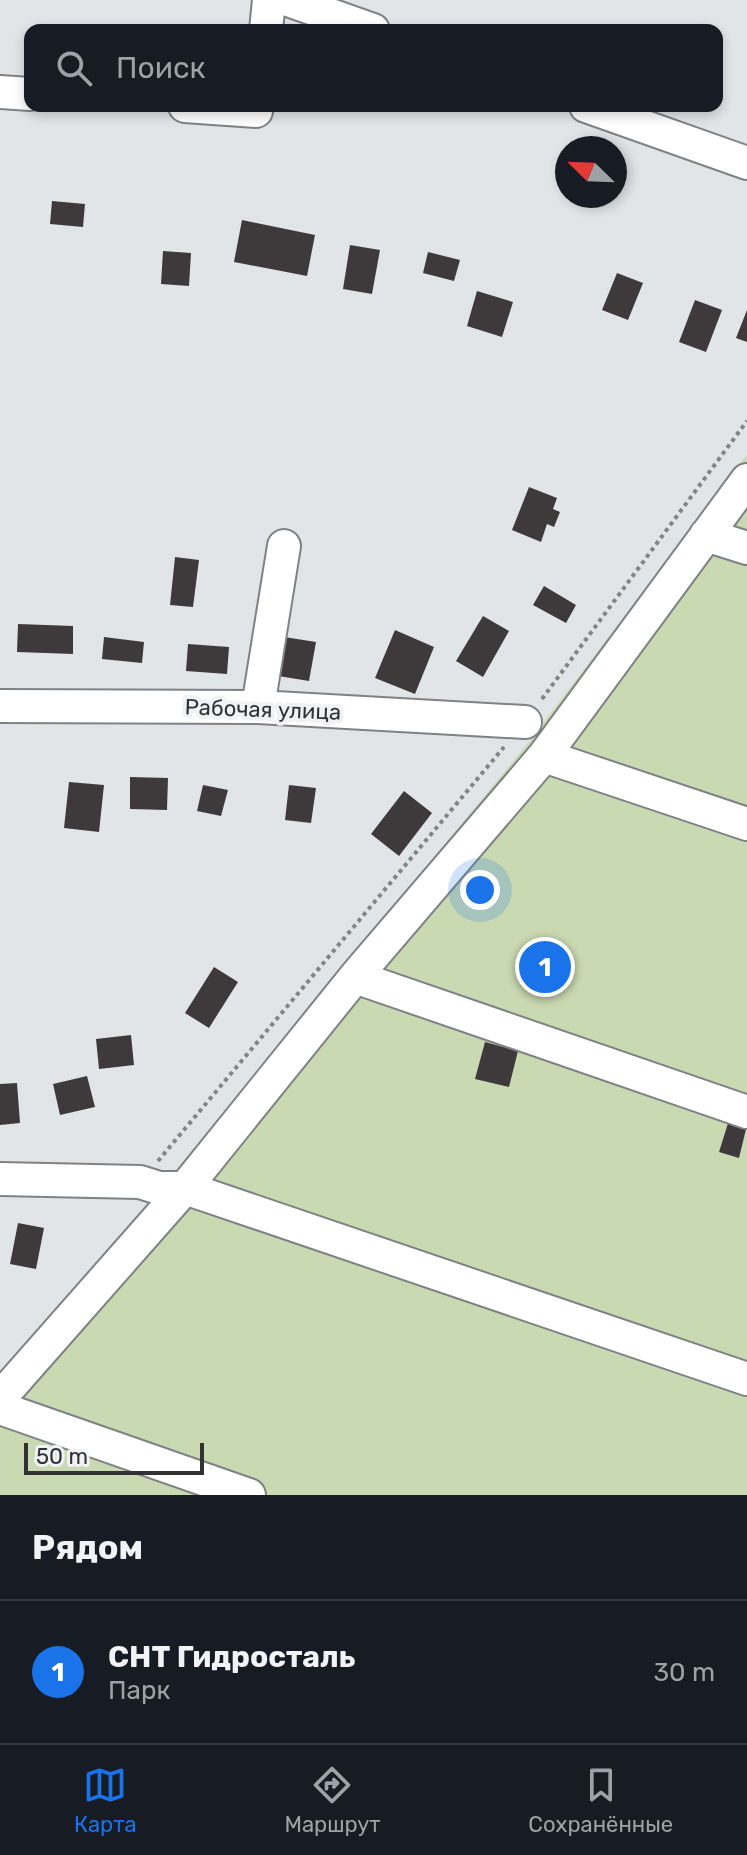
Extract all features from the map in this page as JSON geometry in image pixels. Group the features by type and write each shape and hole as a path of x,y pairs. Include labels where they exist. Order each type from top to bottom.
{"street":[{"path":"267,24 269,0"},
{"path":"288,0 356,24"},
{"path":"0,92 24,94"},
{"path":"603,112 747,163"},
{"path":"0,1398 185,1188 355,977 544,756 747,480"},
{"path":"706,535 747,548"},
{"path":"258,707 284,546"},
{"name":"Рабочая улица","path":"0,706 258,707 525,722"},
{"path":"544,756 747,824"},
{"path":"355,977 747,1112"},
{"path":"0,1179 140,1182 159,1188 185,1188 747,1379"},
{"path":"0,1408 249,1495"}],"path":[{"path":"140,1182 525,722 747,421"}],"green space":[{"path":"747,455 747,1495 0,1495 0,1383 525,747"}],"building":[{"path":"52,201 85,204 83,227 50,224"},
{"path":"242,220 315,235 307,276 234,262"},
{"path":"350,245 380,250 372,294 343,289"},
{"path":"163,251 191,253 189,286 161,284"},
{"path":"428,252 460,260 454,281 423,273"},
{"path":"617,273 643,283 628,320 602,310"},
{"path":"477,291 513,302 502,337 467,326"},
{"path":"695,300 722,310 706,352 679,342"},
{"path":"747,310 747,342 736,338"},
{"path":"529,487 557,498 553,509 560,512 554,527 547,524 541,542 512,530"},
{"path":"175,557 199,560 193,607 170,605"},
{"path":"544,586 576,605 566,623 533,605"},
{"path":"483,616 509,631 483,677 456,661"},
{"path":"18,624 73,626 73,654 17,652"},
{"path":"395,630 434,647 415,694 375,678"},
{"path":"278,636 316,642 309,681 272,675"},
{"path":"104,637 144,642 142,663 102,659"},
{"path":"188,644 229,647 227,674 186,671"},
{"path":"130,777 168,778 167,810 130,809"},
{"path":"69,782 104,785 99,832 64,828"},
{"path":"203,785 228,790 221,816 197,811"},
{"path":"289,785 316,788 311,823 285,820"},
{"path":"404,791 432,813 399,856 371,834"},
{"path":"214,967 238,982 209,1028 185,1013"},
{"path":"131,1035 134,1065 99,1069 96,1039"},
{"path":"485,1042 518,1051 509,1087 475,1079"},
{"path":"87,1076 95,1107 60,1115 53,1084"},
{"path":"17,1083 20,1123 0,1125 0,1084"},
{"path":"729,1120 747,1125 739,1158 719,1152"},
{"path":"18,1223 44,1228 36,1269 10,1264"}],"place":[{"name":"СНТ Гидросталь","path":"545,967"}]}
